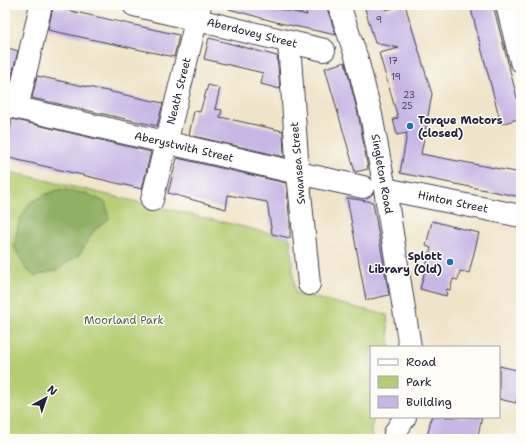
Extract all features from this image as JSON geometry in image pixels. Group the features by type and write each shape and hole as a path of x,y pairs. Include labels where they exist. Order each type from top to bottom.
{"street":[{"path":"11,107 41,5"},
{"name":"Aberdovey Street","path":"134,5 198,12 289,43 324,50"},
{"name":"Singleton Road","path":"339,5 357,59 372,114 410,346"},
{"path":"507,5 521,61"},
{"name":"Neath Street","path":"152,200 198,12"},
{"name":"Swansea Street","path":"289,43 298,173 309,284"},
{"name":"Aberystwith Street","path":"11,107 363,187"},
{"name":"Hinton Street","path":"385,189 521,216"}],"green space":[{"name":"Moorland Park","path":"11,172 290,238 295,293 387,315 390,346 370,346 370,418 374,418 371,430 372,439 5,439 5,199"},
{"path":"61,189 87,194 105,202 109,219 94,230 80,254 57,270 35,276 26,269 14,247 19,221 30,203 47,194"}],"building":[{"path":"229,5 271,5 270,7 307,15 303,5 326,5 336,35 280,23 229,9"},
{"path":"364,5 385,5 386,10 405,5 432,94 421,154 521,173 521,197 400,173 407,133 397,135 393,119 398,118 379,53 399,48 375,43"},
{"path":"470,5 493,5 521,113 521,118 501,124"},
{"path":"53,7 179,35 174,57 48,30"},
{"path":"209,38 277,56 280,89 261,84 263,73 204,59"},
{"path":"5,47 18,51 8,91 5,90"},
{"path":"345,62 359,118 368,169 355,172 325,68"},
{"path":"37,76 163,103 157,126 32,98"},
{"path":"208,85 220,88 215,109 222,110 220,117 283,131 284,157 189,135 194,111 200,112"},
{"path":"12,119 151,152 142,189 5,157"},
{"path":"177,158 286,183 290,238 272,234 267,202 228,195 226,209 168,193"},
{"path":"347,198 373,202 389,295 366,300"},
{"name":"Splott Library (Old)","path":"432,221 479,233 469,273 460,271 458,280 453,279 450,290 447,289 446,296 420,289 431,248 426,246"},
{"path":"500,366 521,371 521,382 516,403 500,399"},
{"path":"431,418 482,418 477,439 427,439"}],"place":[{"name":"Torque Motors (closed)","path":"410,126"},
{"name":"Splott Library (Old)","path":"450,262"}]}
